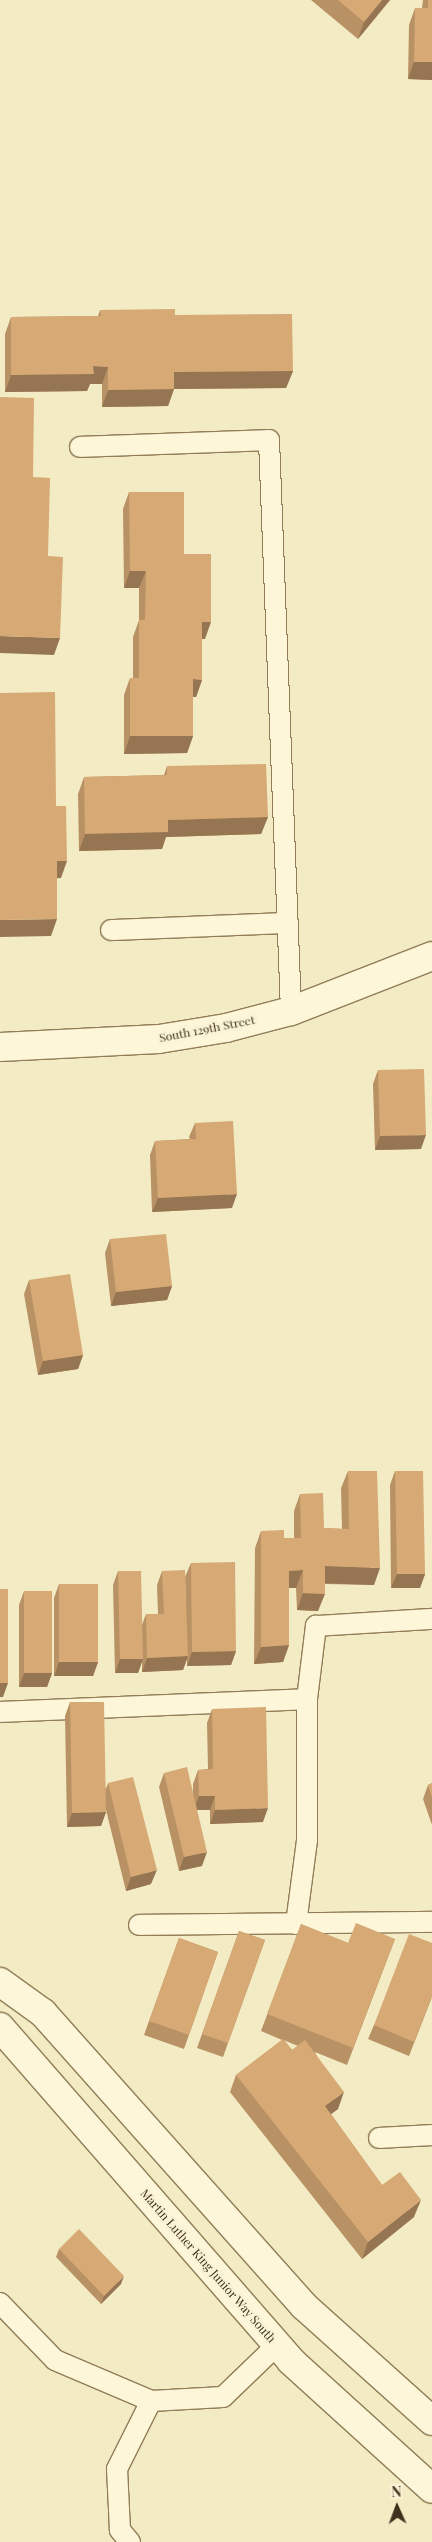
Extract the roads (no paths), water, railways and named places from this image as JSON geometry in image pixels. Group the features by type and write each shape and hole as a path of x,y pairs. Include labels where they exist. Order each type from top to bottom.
{"main road":[{"name":"South 129th Street","path":"0,1047 159,1039 226,1028 291,1011 432,956"},
{"path":"0,1982 43,2013 304,2306 432,2421"},
{"name":"Martin Luther King Junior Way South","path":"0,2027 277,2344 432,2489"}],"lane":[{"path":"80,447 269,440 291,1011"},
{"path":"111,930 288,923"},
{"path":"296,1924 307,1840 307,1699 316,1626 432,1619"},
{"path":"0,1712 307,1699"},
{"path":"139,1925 432,1922"},
{"path":"379,2138 432,2136"},
{"path":"0,2303 55,2360 151,2401 223,2398 277,2344"},
{"path":"130,2542 120,2530 118,2469 151,2401"}]}
